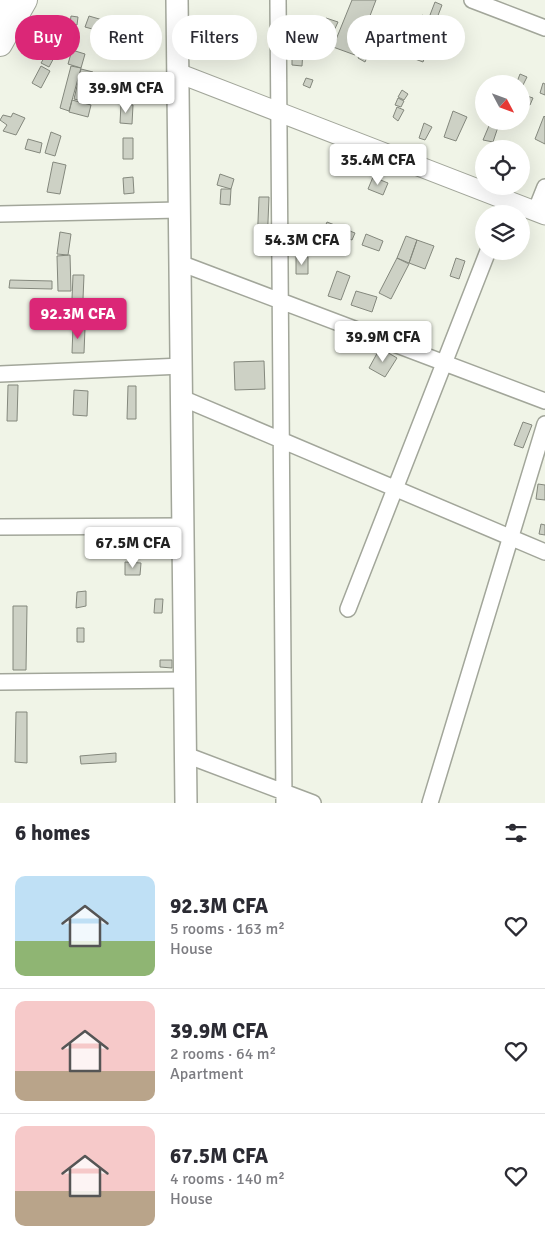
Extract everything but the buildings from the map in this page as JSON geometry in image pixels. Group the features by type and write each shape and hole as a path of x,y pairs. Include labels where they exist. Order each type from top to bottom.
{"main road":[{"path":"0,9 5,0"},
{"path":"0,44 25,0"},
{"path":"177,0 186,803"}],"street":[{"path":"278,0 284,798"},
{"path":"476,1 545,28"},
{"path":"178,73 501,205"},
{"path":"540,213 545,186"},
{"path":"0,214 180,210"},
{"path":"348,609 485,260"},
{"path":"180,263 545,401"},
{"path":"0,374 182,366"},
{"path":"182,398 545,552"},
{"path":"430,803 545,424"},
{"path":"0,527 182,526"},
{"path":"0,682 185,680"},
{"path":"186,755 284,798 313,803"}]}
